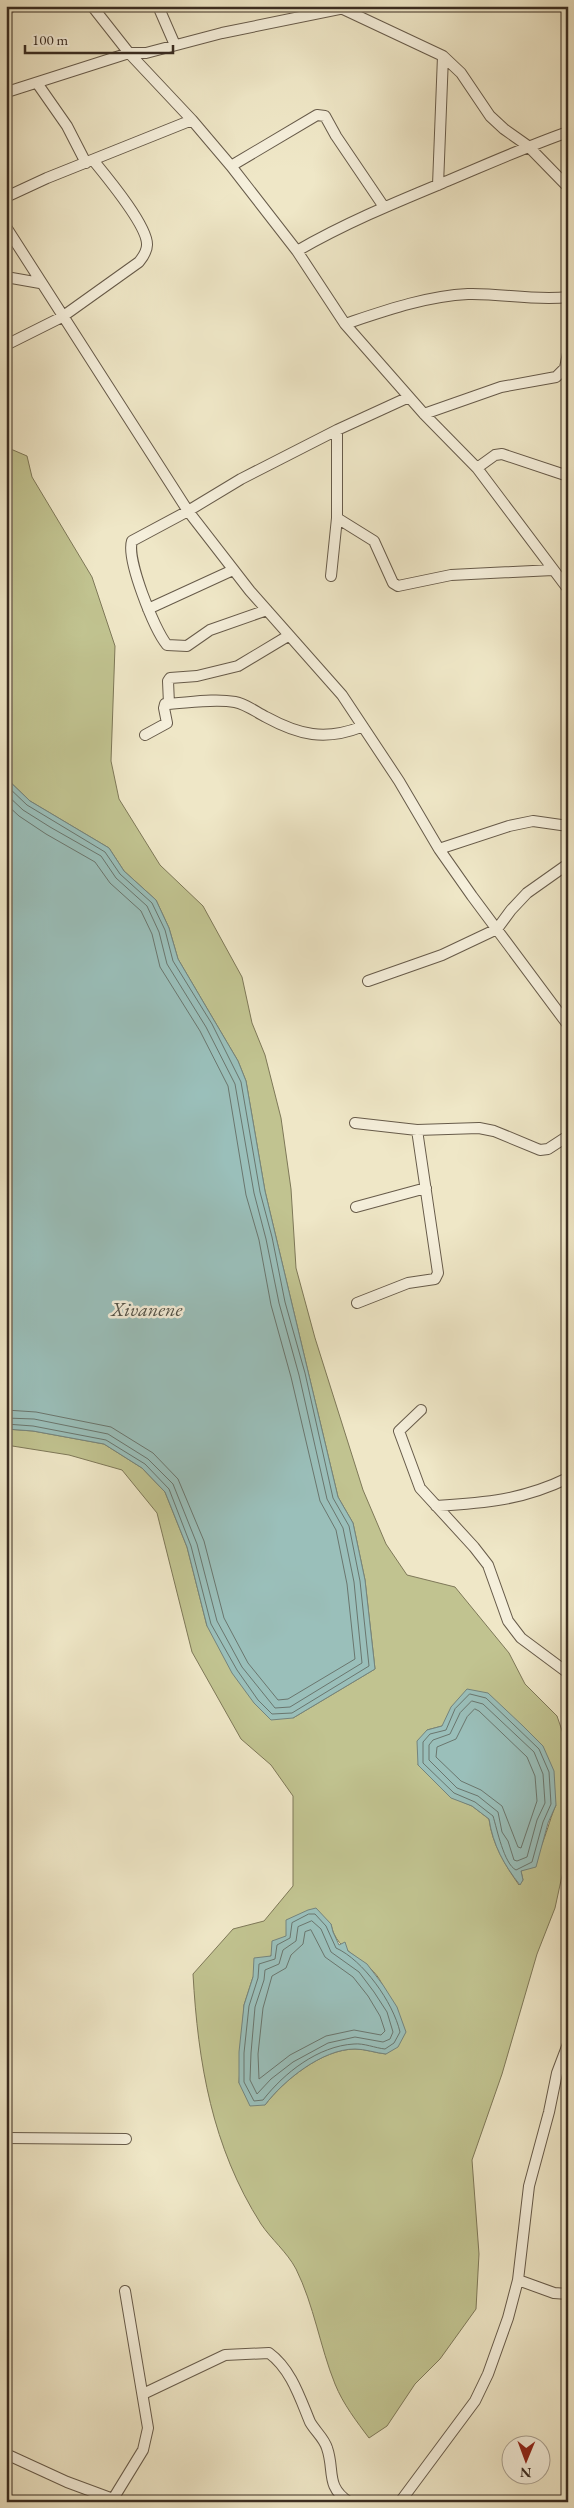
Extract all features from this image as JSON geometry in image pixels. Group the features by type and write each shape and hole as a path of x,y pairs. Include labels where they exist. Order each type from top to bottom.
{"street":[{"path":"6,11 12,6"},
{"path":"92,6 129,53 192,120 231,166 297,251 345,324 424,414 477,468 568,588"},
{"path":"158,6 176,45"},
{"path":"7,92 129,53 146,53 354,6"},
{"path":"343,9 442,56 461,73 490,116 504,129 528,146 568,187"},
{"path":"438,185 442,56"},
{"path":"6,345 62,317 139,262 145,254 147,244 145,235 133,213 90,162 38,83"},
{"path":"231,166 317,115 322,115 325,116 336,136 384,207"},
{"path":"6,197 192,120"},
{"path":"297,251 384,207 528,146 568,132"},
{"path":"6,227 40,283 188,511 266,610 342,695 361,727 399,781 439,848 568,1025"},
{"path":"6,277 40,283"},
{"path":"345,324 402,306 445,296 469,294 547,299 568,297"},
{"path":"424,414 501,387 556,377 565,368 568,353"},
{"path":"266,610 210,630 187,646 167,645 148,609 130,552 132,541 188,511 241,479 337,430 409,397"},
{"path":"331,576 336,518 337,430"},
{"path":"477,468 495,455 502,454 568,476"},
{"path":"336,518 374,541 393,583 398,586 451,575 553,570"},
{"path":"148,609 233,570"},
{"path":"169,704 168,681 170,678 198,676 238,666 288,636"},
{"path":"145,735 165,725 167,721 164,705 169,704 235,702 274,722 314,736 342,734 361,727"},
{"path":"439,848 509,826 533,821 568,826"},
{"path":"368,981 442,955 497,929 527,893 568,864"},
{"path":"355,1123 417,1130 479,1128 494,1130 540,1150 548,1149 568,1136"},
{"path":"357,1303 408,1283 436,1279 438,1273 417,1130"},
{"path":"356,1207 426,1188"},
{"path":"421,1410 400,1430 420,1488 488,1565 508,1621 521,1638 568,1673"},
{"path":"436,1506 494,1502 544,1489 568,1478"},
{"path":"404,2500 425,2465 474,2401 488,2374 508,2318 518,2280 529,2186 549,2112 557,2073 568,2044"},
{"path":"6,2138 126,2139"},
{"path":"518,2280 554,2293 568,2294"},
{"path":"6,2454 66,2482 117,2500 143,2450 147,2440 148,2428 125,2291"},
{"path":"143,2394 225,2356 269,2353 296,2387 310,2422 327,2448 333,2487 338,2494 349,2502"}],"green space":[{"path":"6,447 27,456 32,477 92,577 115,646 111,761 119,799 160,865 203,906 242,977 252,1023 265,1055 281,1118 291,1189 296,1268 315,1338 363,1490 386,1544 407,1575 455,1587 509,1653 525,1684 557,1716 568,1748 568,1848 555,1908 537,1954 502,2074 472,2160 479,2254 476,2309 440,2359 415,2384 387,2426 369,2438 346,2406 338,2391 308,2297 296,2269 261,2224 244,2195 230,2165 210,2104 195,2007 193,1974 233,1929 264,1921 293,1886 293,1796 271,1765 241,1739 192,1652 157,1513 122,1470 69,1455 6,1445 6,1429 33,1431 104,1444 142,1468 165,1492 187,1547 207,1626 293,1718 375,1669 365,1580 353,1523 338,1497 265,1191 246,1081 238,1061 178,959 169,928 156,900 124,871 109,848 30,801 6,778","holes":["442,1726 556,1805 543,1842 534,1860 521,1871 523,1880 519,1885 500,1854 493,1837 489,1819 472,1806 451,1797 418,1765 427,1730","331,1924 339,1942 370,1968 382,1984 386,2054 355,2049 342,2050 330,2054 304,2068 282,2086 265,2105 239,2083 244,2005 253,1977 286,1937"]}],"water":[{"name":"Xivanene","path":"6,778 30,801 109,848 124,871 156,900 169,928 178,959 238,1061 246,1081 265,1191 338,1497 353,1523 365,1580 375,1669 293,1718 271,1720 254,1703 232,1673 207,1626 187,1547 165,1492 142,1468 104,1444 33,1431 6,1429"},
{"path":"467,1689 488,1693 543,1746 554,1771 556,1805 548,1823 536,1867 521,1871 523,1880 520,1885 500,1854 493,1837 489,1819 472,1806 451,1798 418,1765 417,1741 427,1730 442,1726 451,1707"},
{"path":"316,1908 331,1924 339,1945 345,1942 348,1951 367,1964 383,1985 397,2007 406,2032 398,2047 386,2054 355,2049 342,2050 317,2060 282,2086 265,2105 250,2106 239,2083 239,2052 244,2005 253,1977 254,1958 271,1956 272,1941 286,1936 286,1920"}]}
